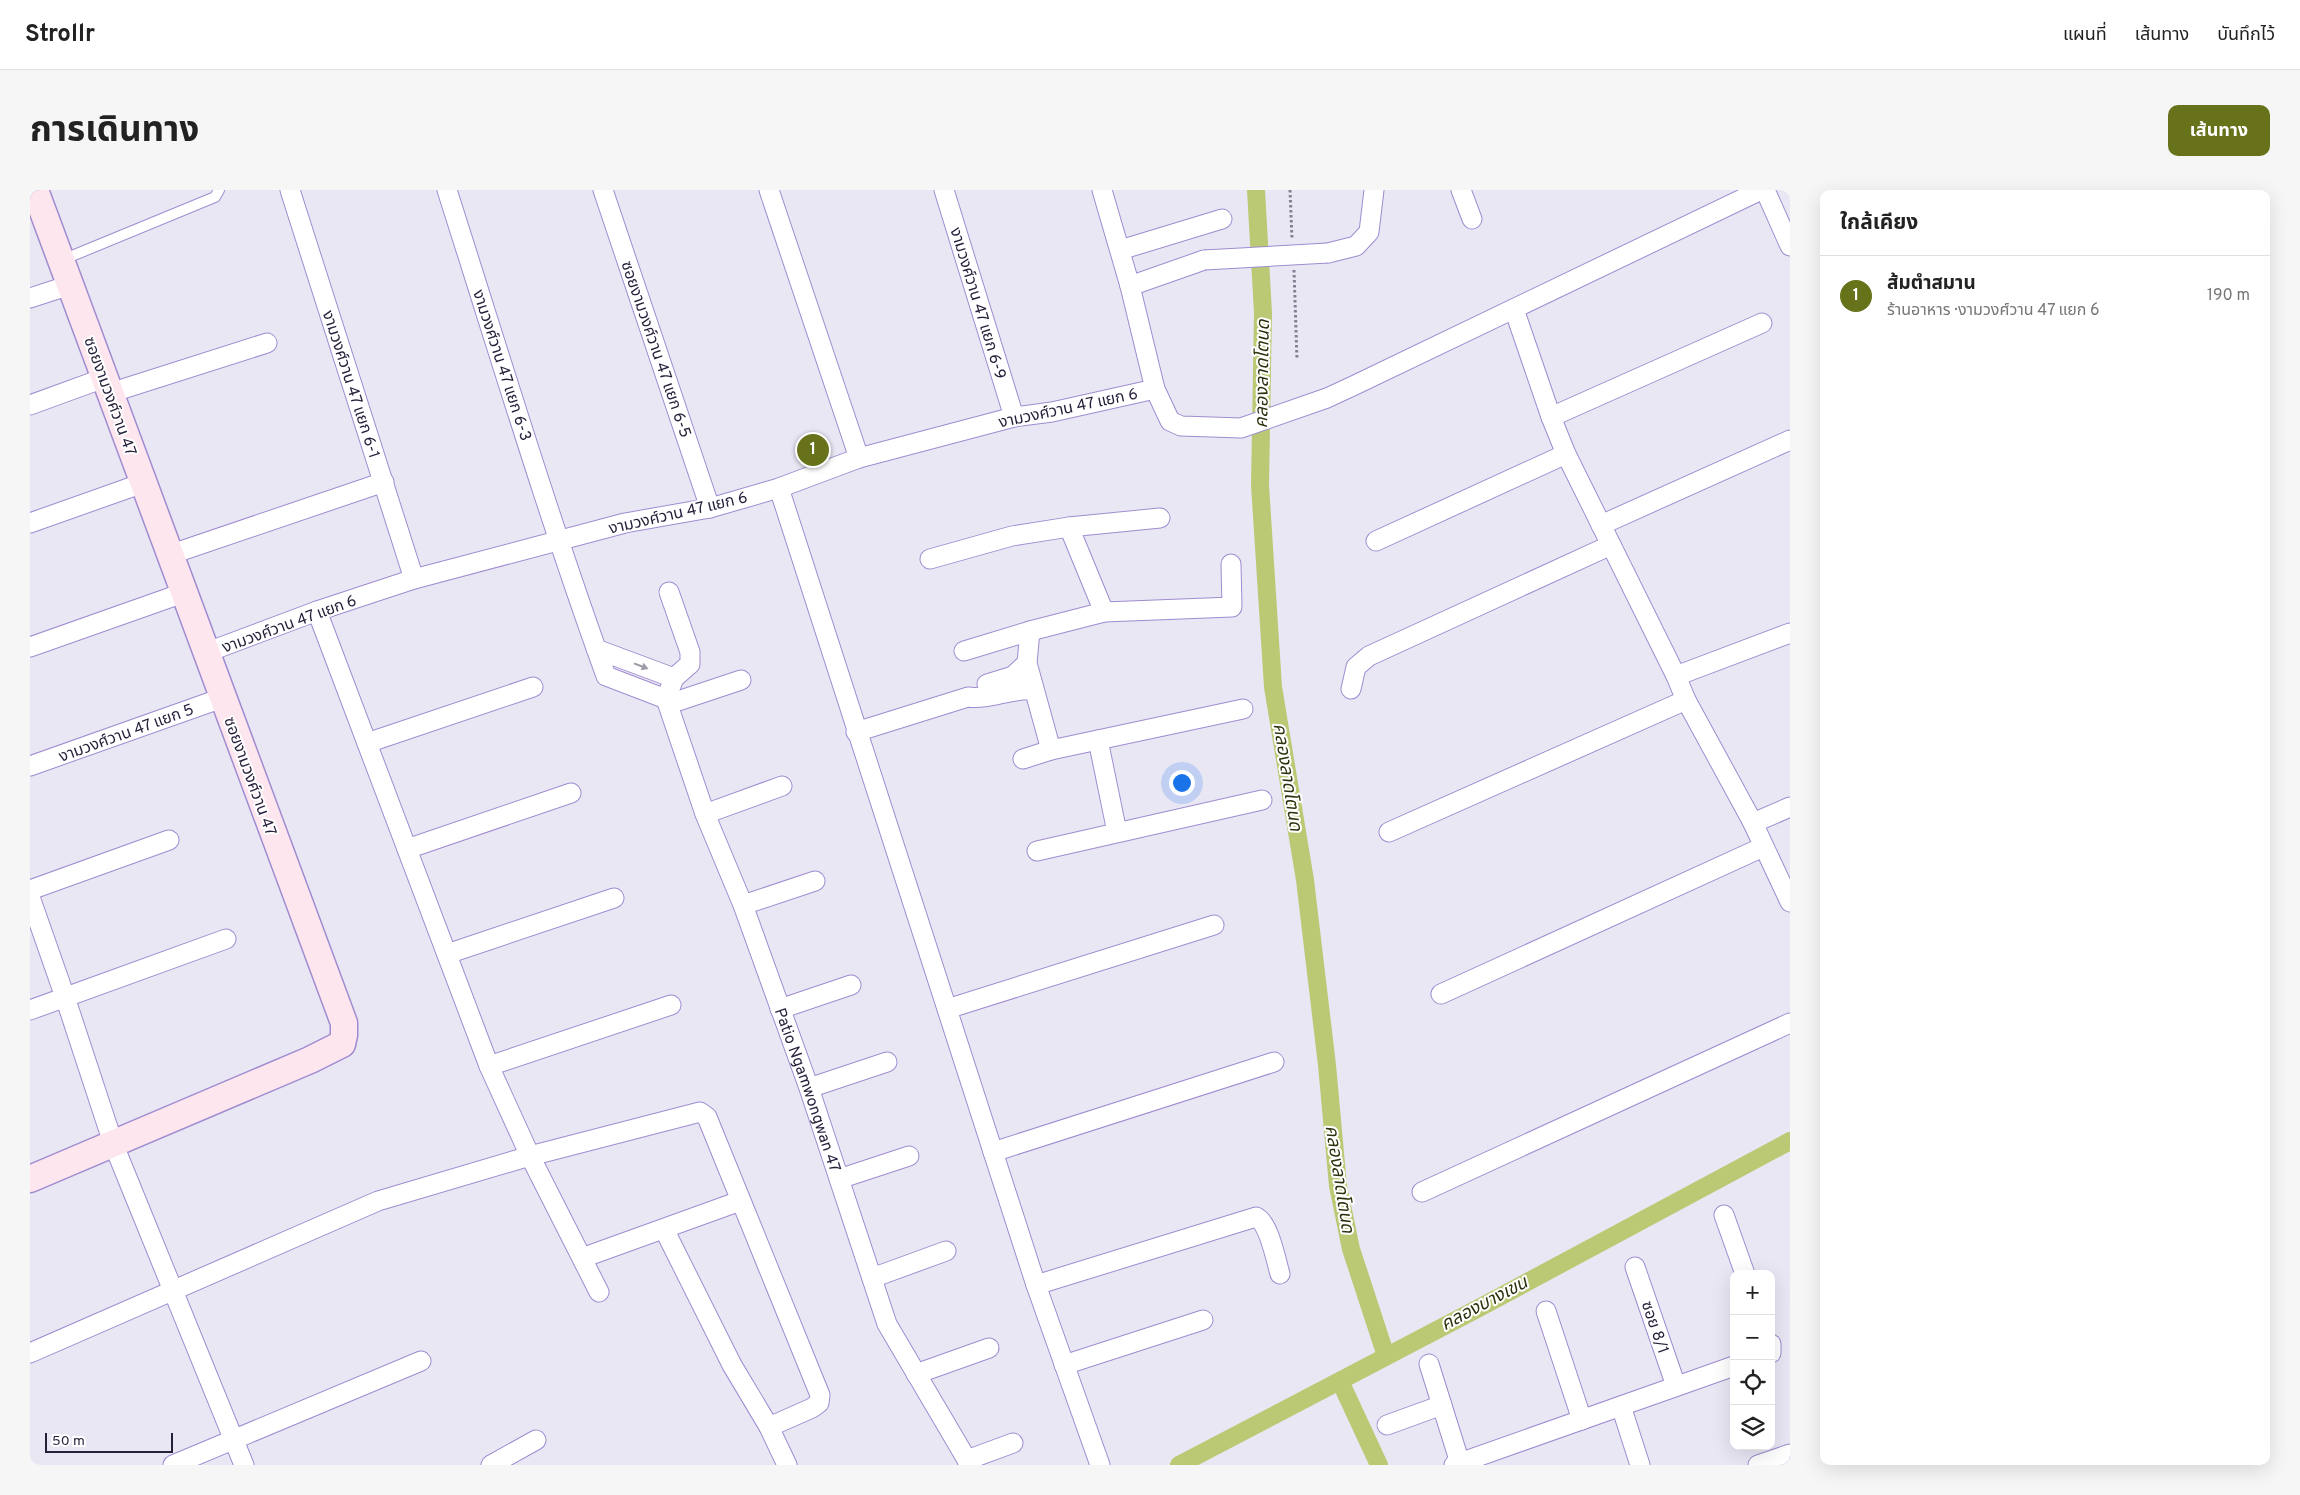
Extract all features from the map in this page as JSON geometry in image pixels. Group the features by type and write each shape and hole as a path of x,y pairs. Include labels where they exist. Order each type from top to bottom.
{"street":[{"name":"ซอยงามวงศ์วาน 47","path":"30,1179 310,1060 342,1044 344,1035 344,1023 205,653 36,190"},
{"name":"งามวงศ์วาน 47 แยก 6-1","path":"290,190 414,579"},
{"name":"งามวงศ์วาน 47 แยก 6-3","path":"447,190 558,541 606,676 667,702"},
{"name":"ซอยงามวงศ์วาน 47 แยก 6-5","path":"603,190 710,508"},
{"path":"769,190 859,458"},
{"name":"งามวงศ์วาน 47 แยก 6-9","path":"944,190 1014,417"},
{"path":"1102,190 1130,286 1155,389 1170,421 1181,426 1241,428 1327,398 1761,190"},
{"path":"1130,286 1204,260 1328,254 1356,246 1369,232 1373,190"},
{"path":"1461,190 1472,219"},
{"path":"1765,190 1790,246"},
{"path":"1120,250 1222,219"},
{"path":"30,298 70,285"},
{"path":"1514,309 1551,417 1566,454 1676,676 1686,700 1753,823 1790,902"},
{"path":"1551,417 1762,323"},
{"path":"30,405 267,343"},
{"name":"งามวงศ์วาน 47 แยก 6","path":"205,653 414,579 625,523 710,508 779,488 859,458 1014,417 1052,412 1155,389"},
{"path":"1601,525 1790,440"},
{"path":"1376,541 1566,454"},
{"path":"169,555 384,482"},
{"path":"30,523 143,483"},
{"path":"779,488 856,732 1036,1286 1100,1465"},
{"path":"930,559 1012,536 1069,527 1160,518"},
{"path":"1069,527 1104,612"},
{"path":"1351,688 1356,667 1369,656 1611,545"},
{"path":"964,651 1030,631 1104,612 1232,607 1231,564"},
{"path":"667,702 674,678 690,664 690,652 669,592"},
{"path":"30,647 183,593"},
{"path":"317,612 489,1066 530,1156 599,1292"},
{"path":"1030,631 1027,663 1051,750"},
{"path":"1676,676 1790,634"},
{"path":"596,649 674,678"},
{"path":"968,697 977,687 1013,676 1027,663"},
{"path":"667,702 741,680"},
{"path":"367,743 533,687"},
{"path":"856,732 968,697 981,698 1018,688 1033,690"},
{"name":"งามวงศ์วาน 47 แยก 5","path":"30,766 222,698"},
{"path":"1389,832 1686,700"},
{"name":"Patio Ngamwongwan 47","path":"667,702 705,814 743,905 809,1088 887,1324 969,1462"},
{"path":"1023,759 1051,750 1243,709"},
{"path":"1098,740 1117,832"},
{"path":"705,814 782,786"},
{"path":"407,849 571,793"},
{"path":"1037,851 1262,800"},
{"path":"1753,823 1790,807"},
{"path":"30,890 170,840"},
{"path":"1441,994 1763,847"},
{"path":"743,905 815,881"},
{"path":"30,897 66,996 113,1143 244,1465"},
{"path":"447,954 614,898"},
{"path":"947,1009 1214,925"},
{"path":"30,1010 226,939"},
{"path":"780,1010 851,985"},
{"path":"489,1066 671,1005"},
{"path":"1422,1192 1790,1023"},
{"path":"809,1088 887,1062"},
{"path":"993,1152 1274,1062"},
{"path":"30,1353 173,1292 350,1212 394,1196 530,1156 700,1112 707,1117 740,1201 760,1243 820,1395 819,1403 812,1408 769,1427"},
{"path":"839,1179 909,1156"},
{"path":"582,1258 740,1201"},
{"path":"1724,1215 1744,1270"},
{"path":"1036,1286 1256,1217 1261,1219 1266,1228 1280,1274"},
{"path":"664,1229 732,1365 761,1417 769,1427 787,1465"},
{"path":"872,1278 946,1252"},
{"name":"ซอย 8/1","path":"1635,1267 1676,1386"},
{"path":"1546,1311 1582,1420"},
{"path":"1064,1365 1203,1320"},
{"path":"916,1374 988,1348"},
{"path":"173,1465 421,1361"},
{"path":"1429,1364 1457,1464 1730,1367"},
{"path":"1387,1425 1442,1405"},
{"path":"1621,1406 1640,1465"},
{"path":"491,1465 536,1440"},
{"path":"969,1462 1013,1443"},
{"path":"1758,1465 1790,1454"}],"lane":[{"path":"61,260 215,197 219,190"}],"path":[{"path":"1290,190 1292,240"},
{"path":"1293,260 1297,360"}],"waterway":[{"name":"คลองลาดโตนด","path":"1256,190 1263,313 1260,485 1273,687 1305,880 1327,1065 1338,1186 1351,1249 1386,1356"},
{"name":"คลองบางเขน","path":"1179,1465 1477,1309 1790,1141"},
{"path":"1340,1381 1379,1465"}],"place":[{"name":"ส้มตำสมาน","path":"813,450"}]}
